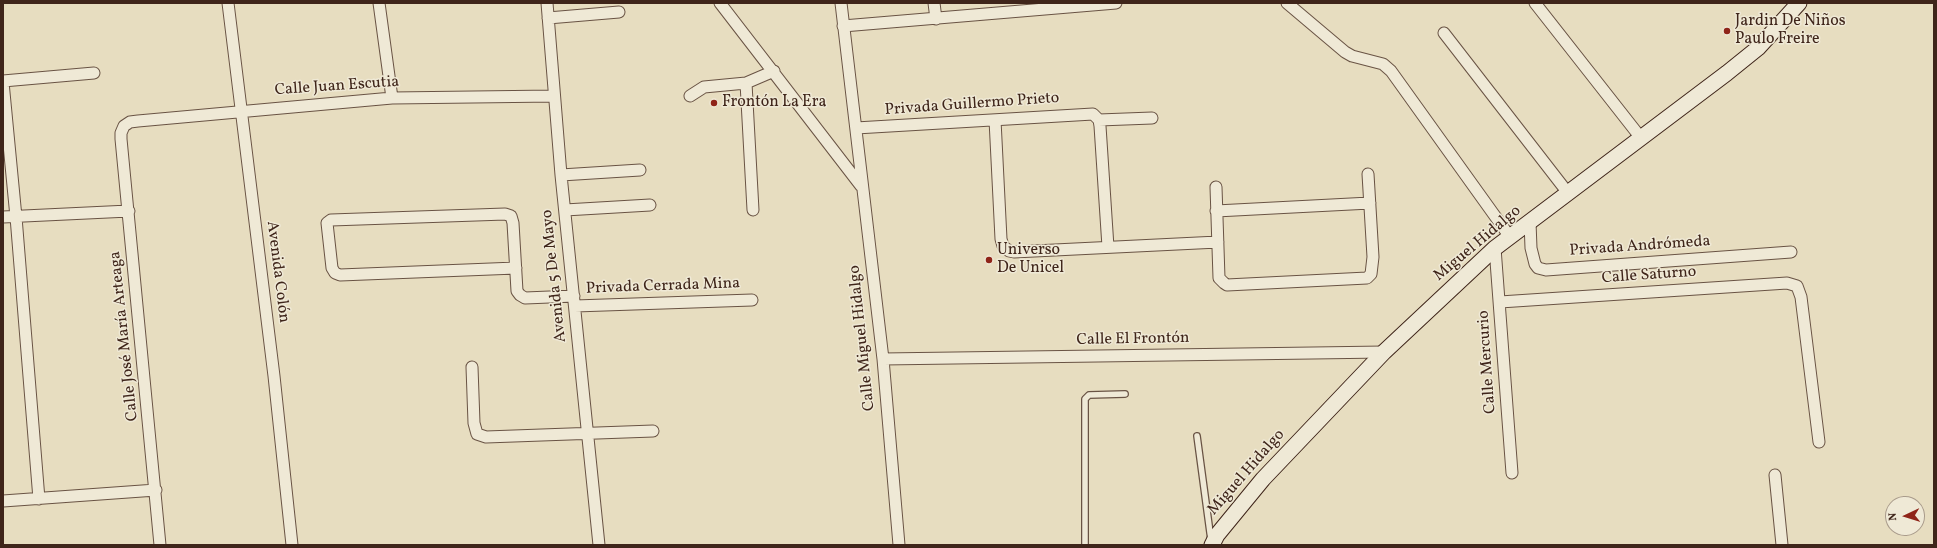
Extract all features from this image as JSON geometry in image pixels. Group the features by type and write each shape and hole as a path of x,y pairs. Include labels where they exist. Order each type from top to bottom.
{"main road":[{"name":"Miguel Hidalgo","path":"1211,545 1217,535 1263,479 1384,352 1495,248 1758,48 1799,3"}],"street":[{"name":"Avenida Colón","path":"228,3 274,376 292,545"},
{"path":"379,3 392,98"},
{"name":"Avenida 5 De Mayo","path":"547,3 561,175 599,545"},
{"path":"720,3 774,71 861,186"},
{"name":"Calle Miguel Hidalgo","path":"841,3 856,128 861,186 883,359 899,545"},
{"path":"934,3 936,19"},
{"path":"843,26 936,19 1034,7 1116,3"},
{"path":"1287,3 1345,52 1352,56 1383,64 1391,71 1510,237"},
{"path":"1535,3 1641,138"},
{"path":"548,18 618,12"},
{"path":"1444,33 1568,193"},
{"path":"690,96 701,88 709,85 746,83 774,71"},
{"path":"39,498 16,217 3,82 94,73"},
{"path":"746,83 753,210"},
{"name":"Calle Juan Escutia","path":"124,126 138,121 241,110 392,98 554,96"},
{"path":"1095,116 1108,247"},
{"name":"Privada Guillermo Prieto","path":"856,128 1095,116 1152,118"},
{"path":"995,120 1001,239 1003,246 1009,251 1014,252 1218,242"},
{"name":"Calle José María Arteaga","path":"124,126 121,133 121,140 156,490 160,545"},
{"path":"561,175 640,170"},
{"path":"1216,187 1219,278 1226,284 1367,278 1372,269 1374,257 1368,174"},
{"path":"1216,211 1370,203"},
{"path":"565,210 650,206"},
{"path":"3,217 129,211"},
{"path":"505,214 511,216 513,223 516,268 340,275 335,273 332,268 327,223 331,220 505,214"},
{"name":"Privada Andrómeda","path":"1530,222 1531,248 1535,264 1538,268 1546,270 1791,252"},
{"name":"Calle Mercurio","path":"1495,248 1512,473"},
{"name":"Privada Cerrada Mina","path":"516,268 517,291 522,297 574,301 752,300"},
{"name":"Calle Saturno","path":"1500,302 1787,283 1797,286 1799,289 1819,442"},
{"name":"Calle El Frontón","path":"883,359 1384,352"},
{"path":"472,367 474,424 477,434 486,437 653,431"},
{"path":"1775,474 1782,545"},
{"path":"3,501 156,490"}],"lane":[{"path":"1085,545 1085,399 1086,397 1092,395 1125,394"},
{"path":"1197,436 1211,545"}],"place":[{"name":"Jardin De Niños Paulo Freire","path":"1727,31"},
{"name":"Frontón La Era","path":"714,103"},
{"name":"Universo De Unicel","path":"989,260"}]}
